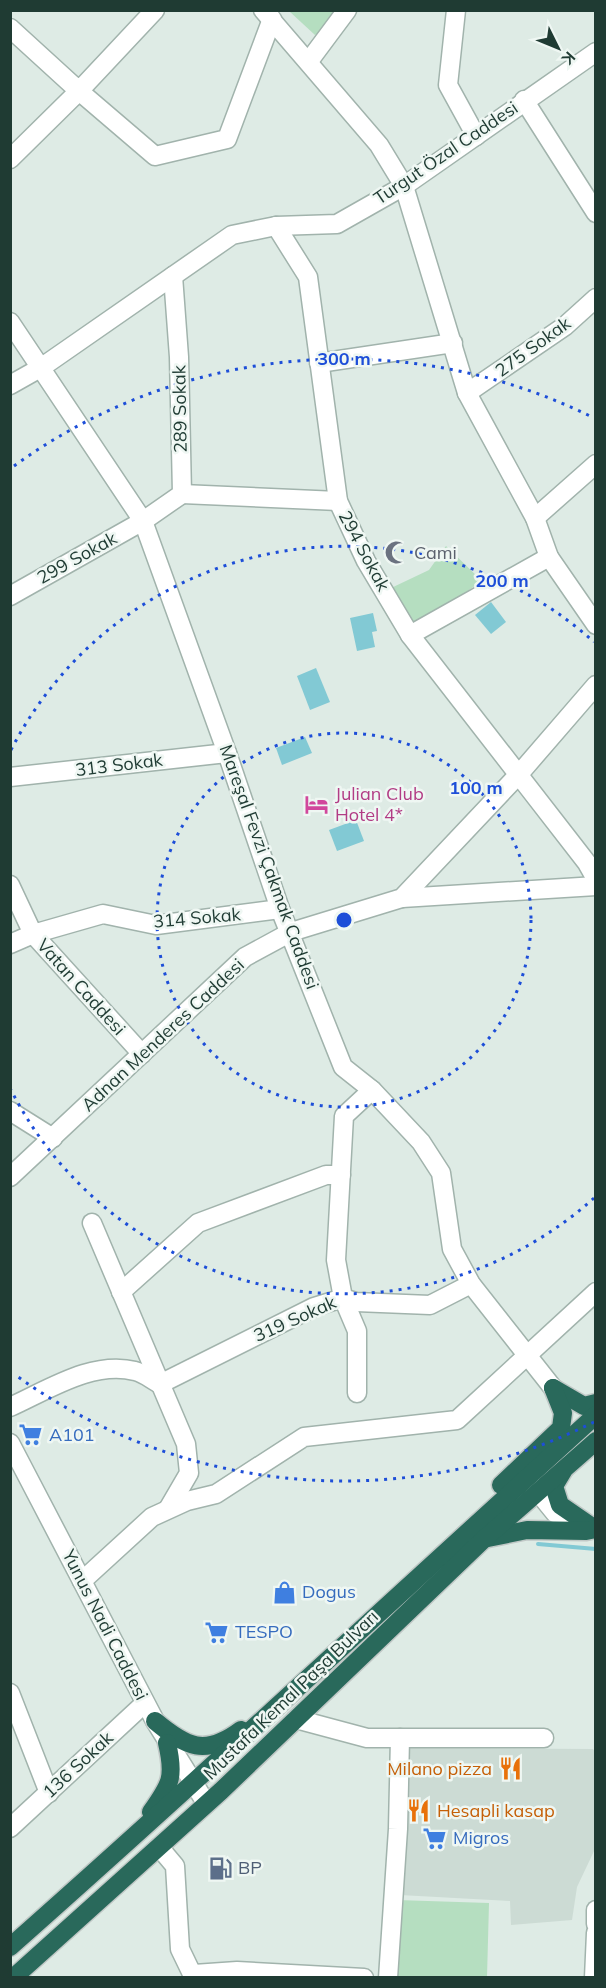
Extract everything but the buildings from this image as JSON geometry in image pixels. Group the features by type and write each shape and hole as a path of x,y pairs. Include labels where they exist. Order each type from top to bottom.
{"highway":[{"path":"553,1388 584,1406 596,1403"},
{"path":"446,1549 500,1485 561,1428 563,1413 553,1388"},
{"name":"Mustafa Kemal Paşa Bulvarı","path":"13,1977 207,1803 483,1540 596,1415"},
{"name":"Mustafa Kemal Paşa Bulvarı","path":"10,1947 193,1784 446,1549 531,1485 567,1465 596,1441"},
{"path":"567,1465 554,1486 556,1496 560,1505 594,1528"},
{"path":"483,1540 527,1530 586,1531 594,1528"},
{"path":"154,1721 192,1747 211,1745 230,1738 288,1694"},
{"path":"112,1856 152,1812 167,1789 173,1767 167,1743"}],"street":[{"path":"10,159 79,91 155,10"},
{"path":"309,61 347,10"},
{"path":"456,10 448,85 476,136"},
{"path":"10,28 155,156 227,139 267,15 379,145 404,186 467,393 535,518 549,557 596,625"},
{"name":"Turgut Özal Caddesi","path":"10,385 42,367 232,235 276,226 337,224 404,186 524,100 596,52"},
{"path":"524,100 596,213"},
{"name":"294 Sokak","path":"276,226 308,277 338,501 366,561 410,635 593,867"},
{"name":"289 Sokak","path":"173,276 179,357 182,494"},
{"name":"275 Sokak","path":"467,393 566,326 596,298"},
{"name":"Mareşal Fevzi Çakmak Caddesi","path":"10,322 143,521 227,753 280,909 344,1067 372,1090 421,1142 441,1173 452,1249 471,1284 553,1388"},
{"path":"319,363 453,343"},
{"path":"535,518 596,464"},
{"path":"143,521 182,494 338,501"},
{"name":"299 Sokak","path":"10,596 143,521"},
{"path":"410,635 549,557"},
{"name":"Adnan Menderes Caddesi","path":"10,1177 245,957 291,932 402,898 520,773 596,685"},
{"name":"313 Sokak","path":"10,777 227,753"},
{"name":"Vatan Caddesi","path":"10,885 33,934 142,1054"},
{"path":"402,898 596,886"},
{"name":"314 Sokak","path":"10,944 33,934 103,914 156,925 280,909"},
{"path":"357,1393 357,1331 343,1298 336,1260 340,1175 344,1116 372,1090"},
{"path":"10,1111 53,1138"},
{"path":"121,1292 198,1223 326,1175 340,1175"},
{"path":"92,1222 186,1444 189,1473 168,1509"},
{"name":"319 Sokak","path":"160,1384 314,1307 343,1298 356,1302 430,1305 471,1284"},
{"path":"82,1581 152,1517 187,1501 216,1494 304,1437 457,1420 596,1292"},
{"path":"10,1407 84,1374 110,1368 137,1371 160,1384"},
{"name":"Yunus Nadi Caddesi","path":"10,1443 154,1721 207,1803"},
{"path":"531,1485 555,1513 572,1522 594,1528"},
{"path":"10,1693 49,1793"},
{"name":"136 Sokak","path":"10,1828 145,1703"},
{"path":"296,1719 368,1738 544,1738"},
{"path":"388,1977 398,1829 400,1738"},
{"path":"159,1847 175,1866 180,1948 194,1976 237,1971 364,1977"},
{"path":"596,1910 596,1924"},
{"path":"594,1977 596,1933"}],"shaded area":[{"path":"404,1748 593,1749 595,1752 595,1849 577,1887 572,1920 511,1925 510,1901 400,1895"}],"green space":[{"path":"289,11 333,11 328,25 315,35"},
{"path":"446,546 482,581 412,629 389,589 429,570"},
{"path":"397,1900 489,1903 487,1977 394,1976"}],"water":[{"path":"491,602 506,622 491,634 475,615"},
{"path":"373,613 377,631 372,632 375,647 357,651 350,618"},
{"path":"316,668 330,702 310,710 297,676"},
{"path":"305,737 312,753 282,765 276,748"},
{"path":"356,820 364,841 337,851 329,830"}],"waterway":[{"path":"538,1544 596,1549"}],"place":[{"name":"Cami","path":"396,553"},
{"name":"Julian Club Hotel 4*","path":"317,804"},
{"name":"A101","path":"31,1435"},
{"name":"Dogus","path":"284,1592"},
{"name":"TESPO","path":"217,1632"},
{"name":"Milano pizza","path":"510,1769"},
{"name":"Hesapli kasap","path":"419,1811"},
{"name":"Migros","path":"435,1838"},
{"name":"BP","path":"220,1868"}]}
